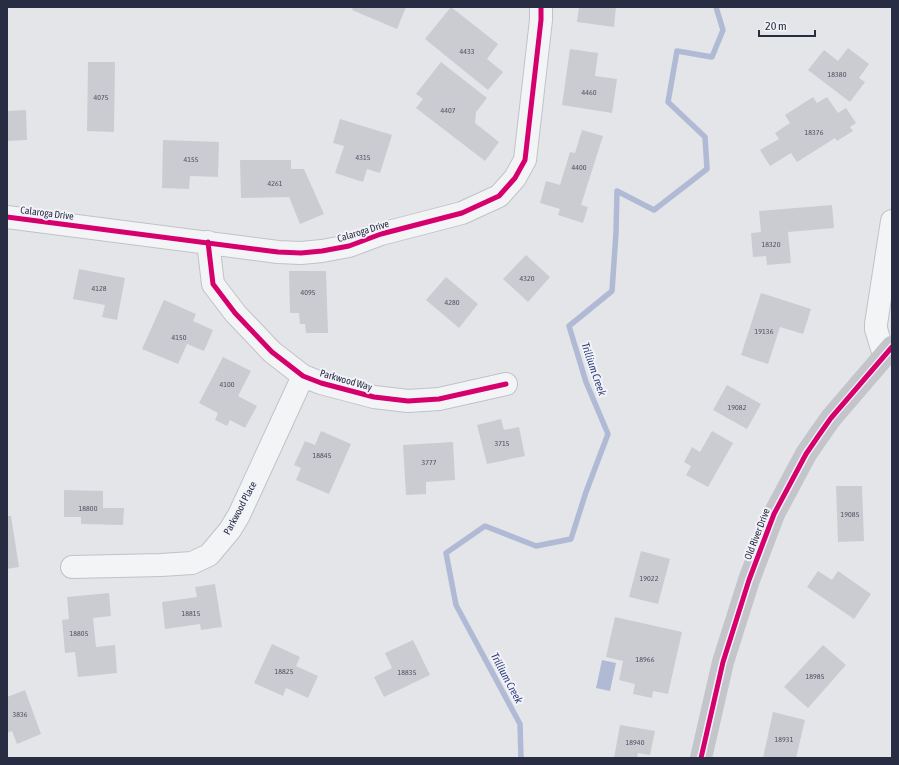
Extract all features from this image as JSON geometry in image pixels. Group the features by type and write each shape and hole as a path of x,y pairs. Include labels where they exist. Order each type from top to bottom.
{"street":[{"name":"Calaroga Drive","path":"7,217 278,252 302,253 349,246 381,234 462,213 499,196 515,178 525,160 535,11"},
{"path":"888,351 878,334 876,324 892,221"},
{"name":"Parkwood Way","path":"208,242 213,284 235,313 272,352 303,376 321,384 374,397 408,401 439,399 506,384"},
{"name":"Old River Drive","path":"701,758 723,662 749,580 774,514 806,454 819,435 831,418 888,351"},
{"name":"Parkwood Place","path":"72,567 192,563 209,555 230,530 239,515 303,376"}],"water":[{"path":"602,660 616,663 610,691 596,688"}],"building":[{"path":"353,7 406,7 397,29 352,10"},
{"path":"451,7 498,44 487,59 503,72 488,90 425,39"},
{"path":"579,7 616,7 614,27 577,22"},
{"path":"848,48 869,64 859,78 865,82 850,102 808,70 824,50 838,61"},
{"path":"570,49 598,53 595,76 617,79 612,113 562,105"},
{"path":"88,62 115,62 114,132 87,131"},
{"path":"441,62 487,98 476,112 475,123 499,142 485,161 416,108 423,99 416,94"},
{"path":"813,97 817,103 827,97 838,113 846,108 856,123 850,127 853,131 837,141 835,138 797,162 791,153 770,166 760,150 779,139 775,133 790,123 785,115"},
{"path":"26,110 27,140 7,141 7,111"},
{"path":"340,119 392,135 380,173 367,169 363,182 335,173 344,146 333,143"},
{"path":"582,130 603,136 581,205 588,207 583,223 558,215 560,209 540,203 546,181 560,185 570,152 575,153"},
{"path":"163,140 219,142 218,177 190,176 189,189 162,188"},
{"path":"240,160 291,160 291,169 304,169 324,214 300,224 289,197 241,198"},
{"path":"832,205 834,228 788,232 791,263 767,265 766,256 753,257 751,233 761,232 759,211"},
{"path":"526,255 550,277 528,302 503,279"},
{"path":"79,269 125,278 117,320 102,317 105,305 73,299"},
{"path":"289,271 326,271 328,333 306,333 305,324 300,324 299,313 290,313"},
{"path":"446,277 478,304 459,328 426,300"},
{"path":"761,293 811,309 803,334 780,327 768,364 741,355"},
{"path":"164,300 196,314 193,321 213,330 204,351 187,344 178,364 142,349"},
{"path":"223,357 251,371 238,396 257,406 245,428 230,420 227,426 215,420 218,413 199,403"},
{"path":"727,385 761,404 747,429 713,410"},
{"path":"501,419 504,430 519,427 525,456 487,464 477,425"},
{"path":"321,431 351,444 329,494 296,480 301,468 294,465 305,441 315,445"},
{"path":"712,431 733,443 708,487 686,475 691,466 684,462 692,447 700,452"},
{"path":"453,442 455,480 426,482 426,494 406,495 403,445"},
{"path":"836,486 862,486 864,541 838,542"},
{"path":"64,490 103,491 103,508 124,508 123,525 81,524 81,517 64,517"},
{"path":"7,516 11,516 19,567 7,569"},
{"path":"641,551 670,559 658,604 629,597"},
{"path":"818,571 832,580 838,571 871,594 854,619 807,587"},
{"path":"215,584 222,627 201,630 200,624 165,629 162,602 197,597 195,587"},
{"path":"109,593 111,616 93,618 96,647 115,645 117,673 78,677 75,652 65,653 62,620 69,619 67,597"},
{"path":"615,617 682,632 668,694 653,691 652,698 633,694 635,684 619,680 623,661 606,657"},
{"path":"413,640 430,675 384,697 374,677 392,668 385,653"},
{"path":"272,644 300,657 296,666 318,676 308,698 286,688 283,696 254,683"},
{"path":"823,645 846,665 808,708 784,687"},
{"path":"25,690 41,734 17,744 12,731 7,733 7,697"},
{"path":"773,712 805,720 796,758 763,758"},
{"path":"620,725 655,731 650,755 638,753 637,758 614,758"}],"waterway":[{"name":"Trillium Creek","path":"521,758 520,724 456,605 446,553 485,526 536,546 571,539 586,492 608,434 586,382 569,326 612,291 617,191 654,210 707,169 705,137 668,102 677,51 712,57 723,30 716,7"}],"cycle path":[{"path":"7,217 278,252 301,253 349,246 381,234 462,213 499,196 515,178 525,160 541,20 541,7"},
{"path":"208,242 213,284 235,313 272,352 303,376 321,383 374,397 408,401 439,399 506,384"},
{"path":"701,758 723,662 749,580 774,514 806,454 831,418 892,347"}]}
